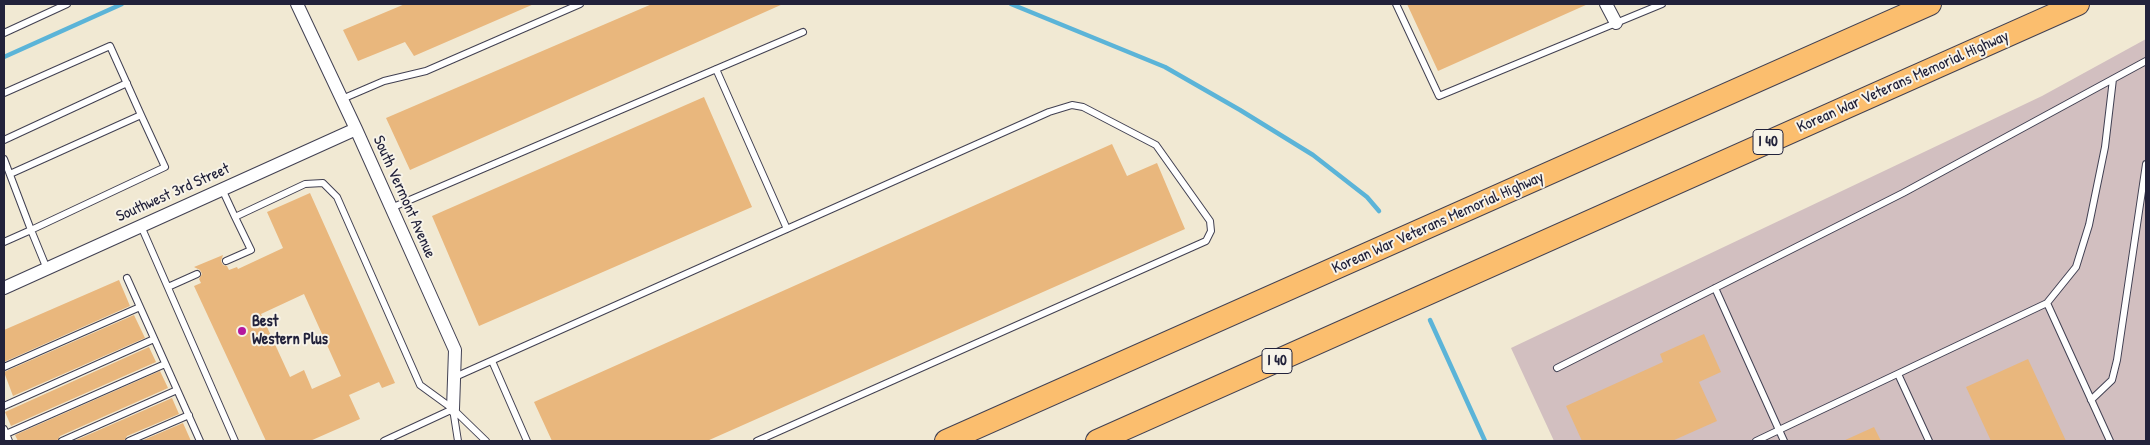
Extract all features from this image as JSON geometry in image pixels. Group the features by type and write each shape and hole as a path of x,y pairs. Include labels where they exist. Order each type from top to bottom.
{"highway":[{"name":"Korean War Veterans Memorial Highway","path":"946,441 1930,4"},
{"name":"Korean War Veterans Memorial Highway","path":"1097,441 2078,4"}],"street":[{"name":"South Vermont Avenue","path":"297,4 356,129 455,350 452,410"},
{"path":"1606,4 1616,24"},
{"name":"Southwest 3rd Street","path":"4,288 356,129"}],"lane":[{"path":"4,32 67,4"},
{"path":"342,99 384,81 426,71 580,4"},
{"path":"1396,4 1439,96 1662,4"},
{"path":"391,208 803,32"},
{"path":"4,94 110,46 165,167 4,242"},
{"path":"1557,368 1903,193 2146,61"},
{"path":"716,69 787,229"},
{"path":"1756,441 2047,304 2076,267 2089,225 2105,147 2113,79"},
{"path":"4,140 127,83"},
{"path":"455,378 1049,112 1072,105 1084,107 1156,145 1208,217 1211,226 1210,236 1206,241 757,441"},
{"path":"10,174 141,115"},
{"path":"4,160 47,269"},
{"path":"2091,400 2112,380 2117,360 2146,164"},
{"path":"235,217 305,184 323,182 336,197 420,385 452,410 486,441"},
{"path":"222,189 251,250 226,262"},
{"path":"141,226 235,441"},
{"path":"168,287 197,274"},
{"path":"127,278 200,441"},
{"path":"1715,288 1784,441"},
{"path":"2047,304 2110,441"},
{"path":"4,367 140,307"},
{"path":"4,406 154,339"},
{"path":"492,361 527,441"},
{"path":"9,441 5,432 165,364"},
{"path":"1898,374 1929,441"},
{"path":"62,441 177,390"},
{"path":"384,441 452,410"},
{"path":"452,410 458,441"},
{"path":"129,441 188,415"}],"shaded area":[{"path":"2146,39 2146,441 1554,441 1511,348 2042,96"}],"building":[{"path":"405,4 534,4 414,56 405,42 358,61 343,30"},
{"path":"652,4 783,4 410,170 386,118"},
{"path":"1407,4 1588,4 1438,71"},
{"path":"704,97 752,207 479,326 432,216"},
{"path":"1112,144 1127,176 1157,163 1185,229 707,441 552,441 534,402"},
{"name":"Best Western Plus","path":"310,193 395,383 382,388 379,382 349,395 360,419 310,441 266,441 194,286 201,283 199,279 202,274 200,270 194,267 223,255 221,261 223,265 227,266 229,270 237,267 238,269 283,248 267,212","holes":["304,294 341,376 312,389 304,370 290,377 261,314"]},
{"path":"119,280 130,306 4,362 4,330"},
{"path":"134,315 145,338 13,396 4,372"},
{"path":"1704,334 1721,372 1699,382 1717,421 1672,441 1582,441 1566,406 1663,362 1660,354"},
{"path":"149,347 156,362 11,426 5,412"},
{"path":"2028,359 2066,441 1991,441 1966,387"},
{"path":"160,371 168,388 60,436 57,441 18,441 15,435"},
{"path":"172,398 179,414 127,436 124,441 74,441"},
{"path":"183,423 191,441 141,441"},
{"path":"1874,427 1881,441 1843,441"}],"waterway":[{"path":"4,57 122,4"},
{"path":"1011,4 1165,67 1313,155 1367,197 1379,211"},
{"path":"1430,320 1485,441"}],"place":[{"name":"Best Western Plus","path":"242,331"}]}
